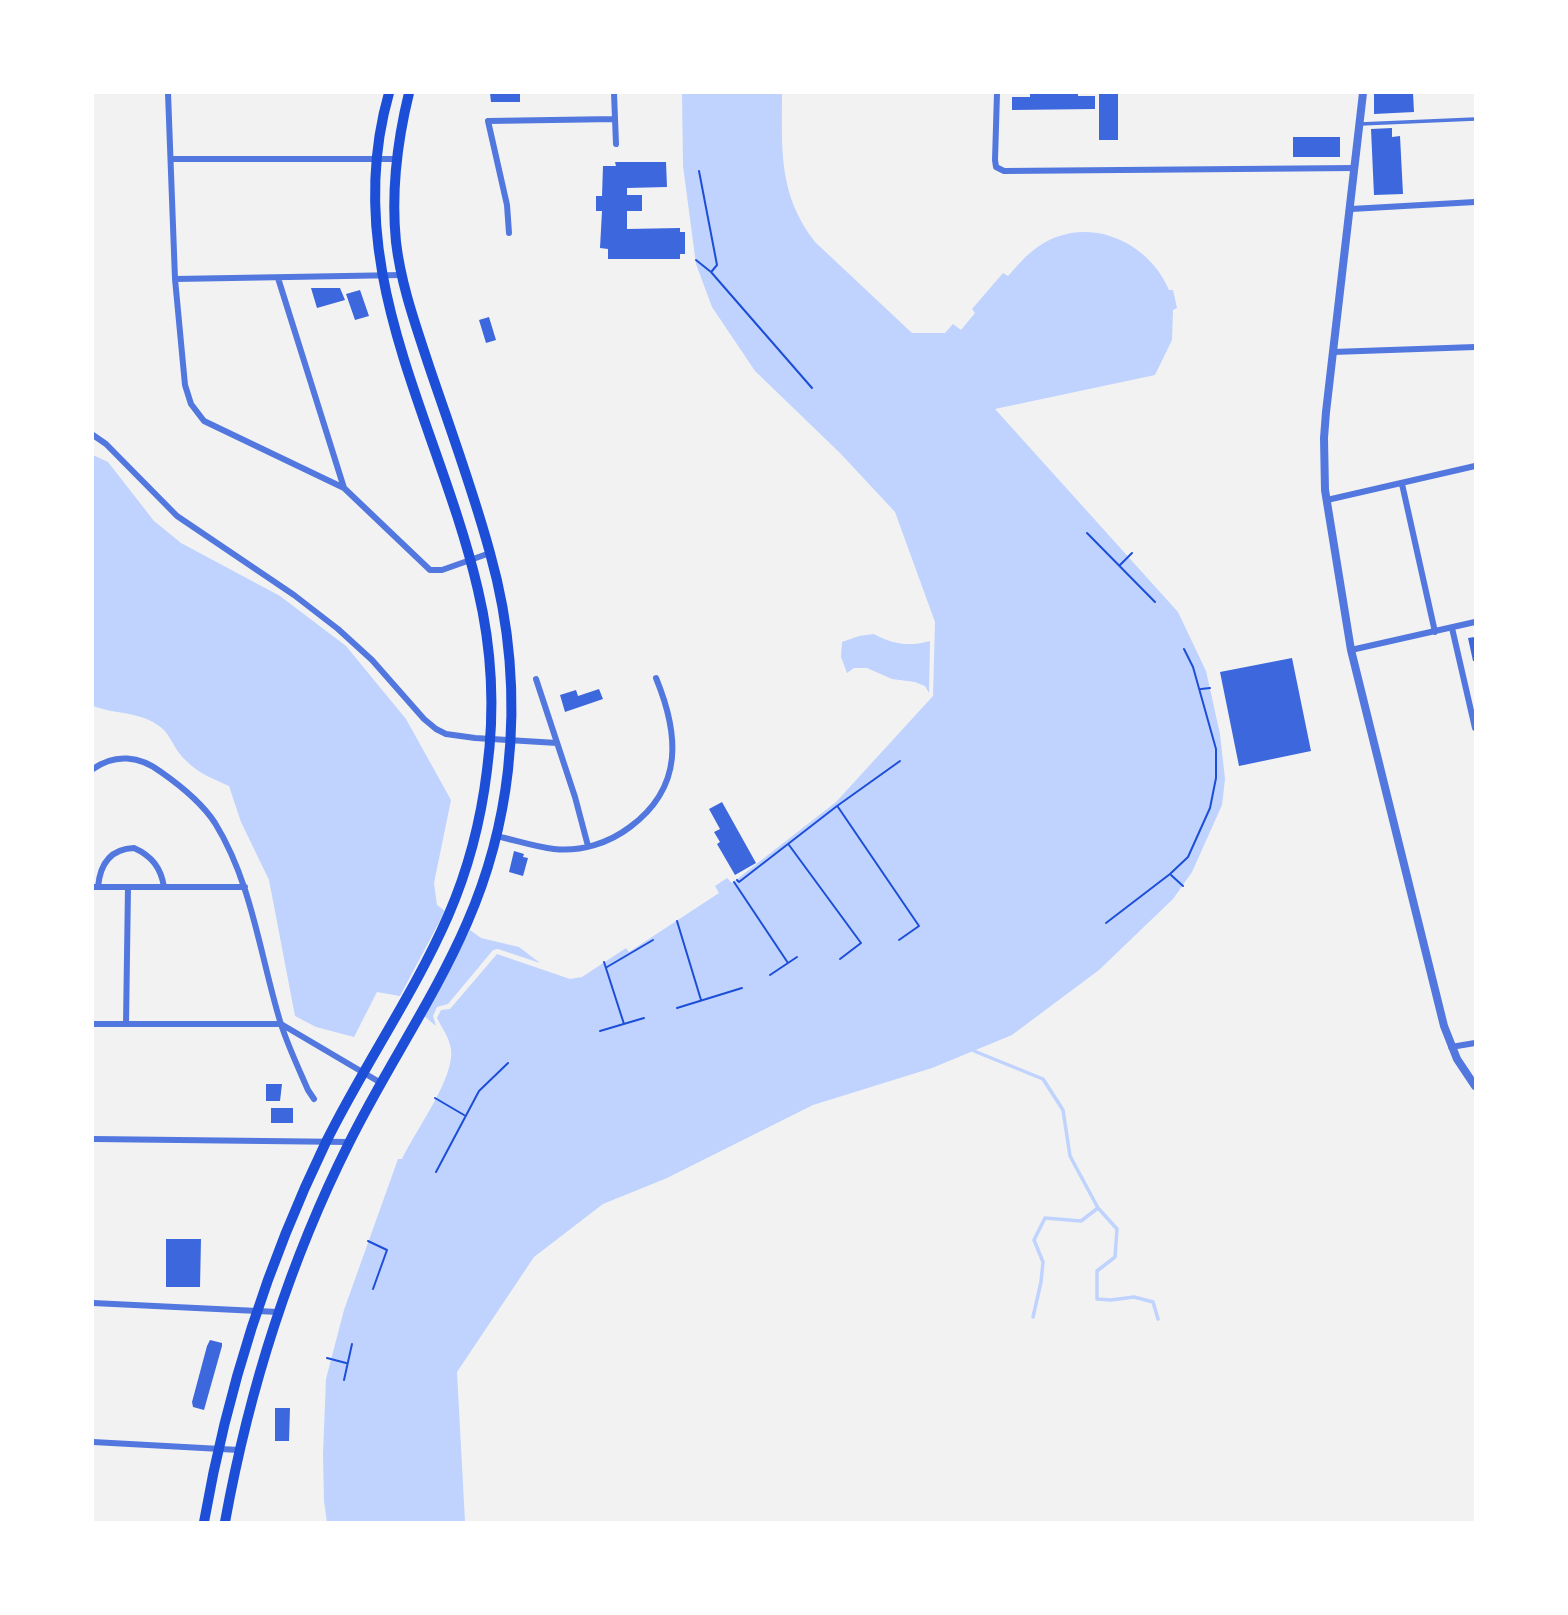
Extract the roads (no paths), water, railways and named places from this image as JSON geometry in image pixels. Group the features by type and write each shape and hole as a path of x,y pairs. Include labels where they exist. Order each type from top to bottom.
{"highway":[{"path":"225,1522 239,1450 278,1312 307,1235 349,1142 440,978 467,923 484,878 503,806 512,707 509,643 490,552 408,302 394,216 396,159 409,93"},
{"path":"403,116 418,93"},
{"path":"204,1522 219,1448 257,1311 289,1225 327,1141 436,942 459,888 477,830 491,740 492,679 484,618 470,559 394,326 381,277 374,217 376,157 387,95"}],"street":[{"path":"168,93 175,279 185,385 187,395 197,413 204,421 344,488 430,570 442,570 490,552"},
{"path":"614,93 616,144"},
{"path":"997,93 995,160 996,167 1004,171 1355,168"},
{"path":"1363,93 1324,438 1326,500 1351,650 1444,1026 1451,1047 1475,1086"},
{"path":"509,233 507,205 488,121 614,119"},
{"path":"172,159 396,159"},
{"path":"1350,209 1475,202"},
{"path":"175,279 402,275"},
{"path":"278,278 344,488"},
{"path":"1333,352 1475,347"},
{"path":"93,435 114,452 177,516 294,595 338,629 372,660 436,729 458,736 491,740 557,743"},
{"path":"1326,500 1475,466"},
{"path":"1402,484 1435,632"},
{"path":"1351,650 1475,622"},
{"path":"1452,628 1475,728"},
{"path":"496,836 555,849 588,846 609,841 629,828 652,807 665,788 670,772 673,739 669,714 656,678"},
{"path":"536,679 588,846"},
{"path":"93,769 110,760 131,758 151,764 172,779 214,822 245,887 281,1024 307,1090 314,1099"},
{"path":"164,887 162,877 152,859 134,848 124,848 107,858 96,887 164,887 245,887"},
{"path":"126,1024 128,887"},
{"path":"93,1024 281,1024 381,1083"},
{"path":"1451,1047 1475,1043"},
{"path":"93,1139 349,1142"},
{"path":"93,1303 278,1312"},
{"path":"93,1442 239,1450"}],"lane":[{"path":"1360,124 1475,119"}],"water":[{"path":"682,93 782,93 785,171 788,189 803,224 815,242 912,333 945,333 953,324 961,330 975,313 972,309 1003,273 1008,276 1039,246 1076,232 1114,237 1131,246 1159,272 1169,290 1173,290 1177,308 1173,310 1172,340 1155,375 995,409 1178,612 1206,671 1220,734 1225,779 1222,805 1192,872 1173,899 1099,970 1012,1035 932,1068 813,1105 667,1178 603,1204 534,1257 457,1372 465,1522 327,1522 323,1454 326,1379 344,1310 398,1159 402,1159 447,1074 451,1049 437,1018 441,1010 450,1009 497,954 570,979 582,977 626,948 629,952 719,893 715,886 727,878 732,883 836,802 933,696 935,622 895,512 840,453 755,371 712,307 696,264 683,166"},
{"path":"93,455 108,462 154,521 181,543 280,596 346,646 406,719 451,800 434,883 437,905 445,911 400,996 377,992 354,1037 316,1027 295,1016 269,880 241,822 229,786 190,765 164,730 156,724 139,716 93,706"},
{"path":"874,634 901,644 930,641 929,693 925,686 892,679 867,668 854,668 847,673 841,657 842,642"},
{"path":"470,930 481,938 519,947 540,963 498,949 493,950 448,1004 437,1007 433,1016 436,1026 424,1016"}],"waterway":[{"path":"974,1051 1043,1079 1063,1110 1070,1156 1098,1208 1081,1221 1045,1218 1034,1240 1043,1262 1033,1317"},
{"path":"1098,1208 1117,1229 1115,1257 1097,1271 1097,1299 1134,1297 1153,1302 1158,1319"}]}
